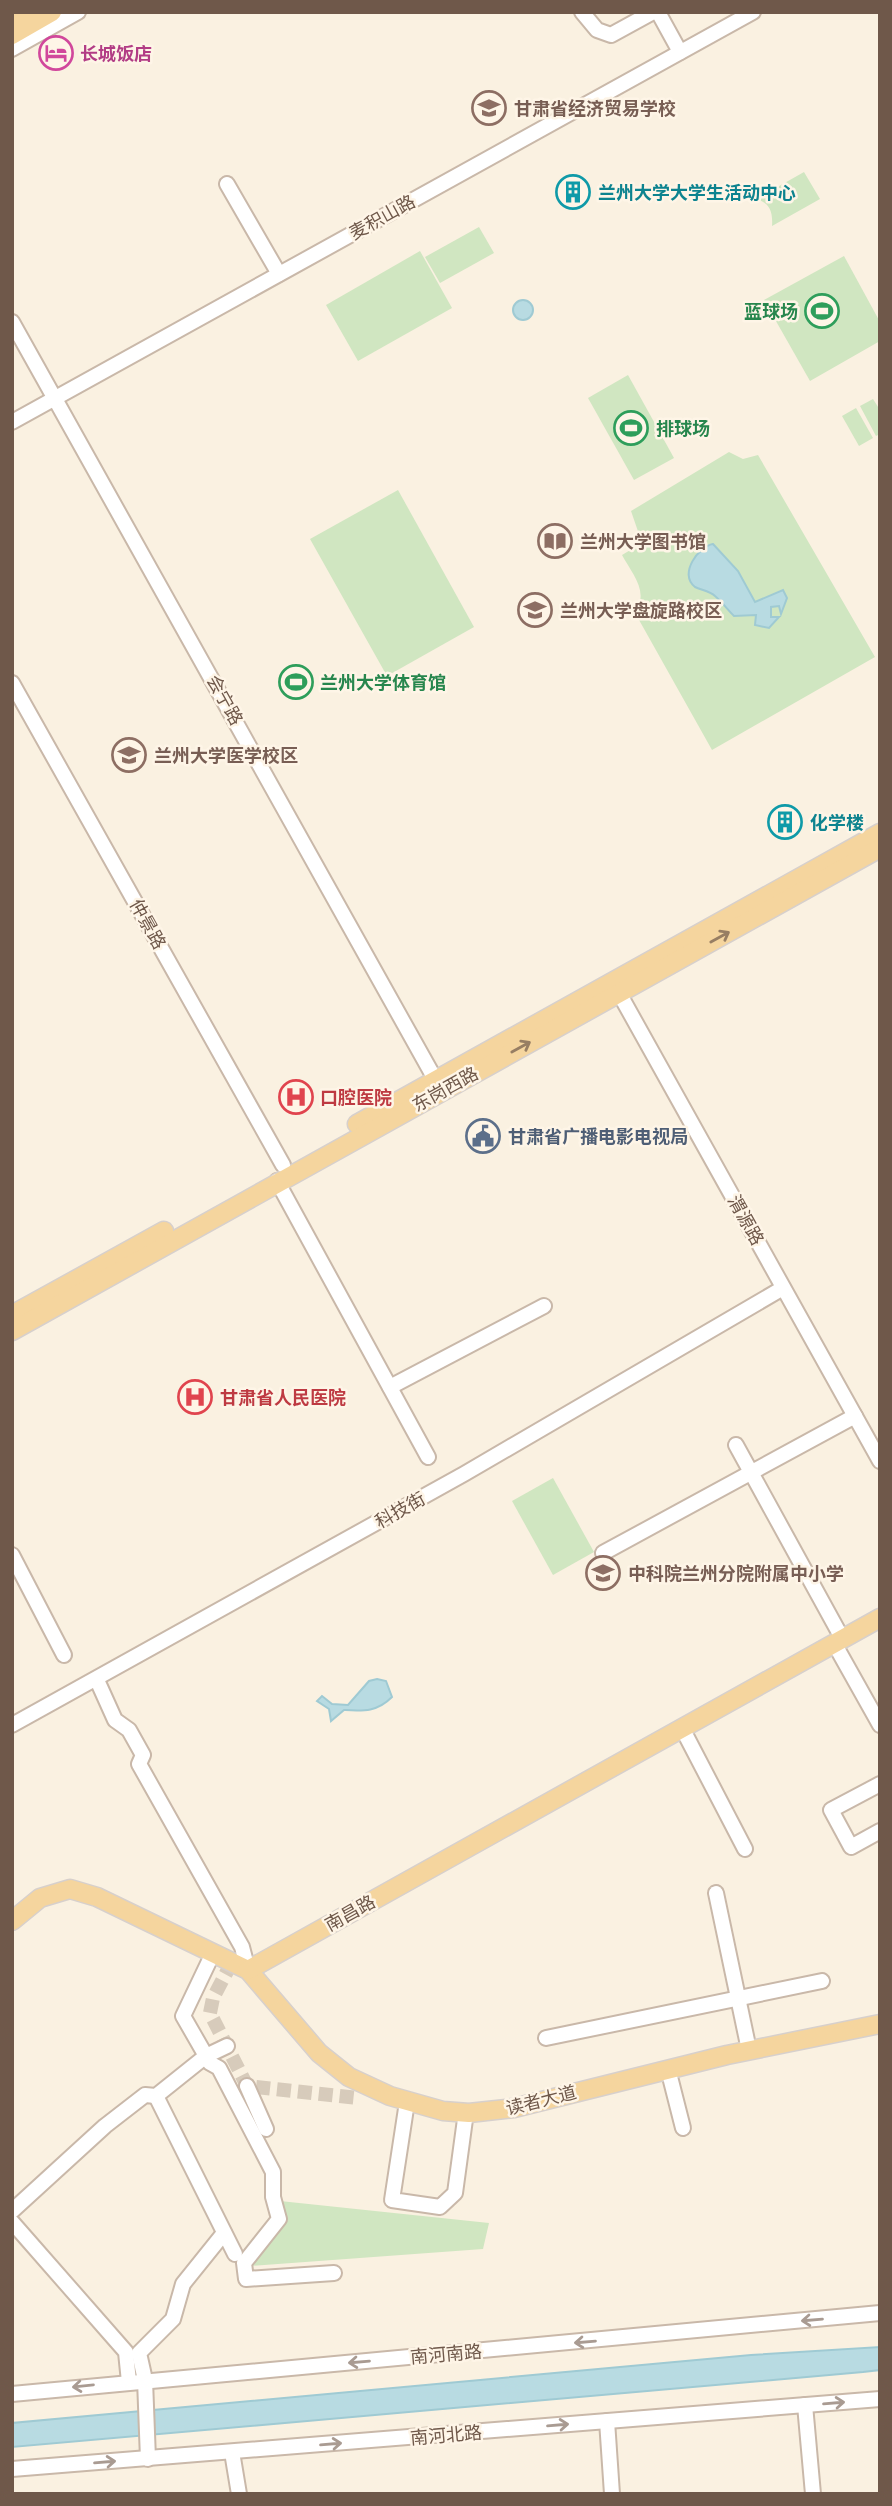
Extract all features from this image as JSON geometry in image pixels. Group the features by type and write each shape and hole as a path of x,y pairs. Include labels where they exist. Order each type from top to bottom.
{"main road":[{"path":"12,19 24,12"},
{"path":"12,35 52,12"},
{"name":"东岗西路","path":"12,1315 280,1173 616,986 880,833"},
{"name":"东岗西路","path":"12,1331 435,1079 880,848"},
{"name":"南昌路","path":"248,1970 880,1618"},
{"path":"12,1921 40,1898 70,1889 97,1897 248,1970"},
{"name":"读者大道","path":"248,1970 300,2032 335,2067 349,2077 407,2102 466,2112 514,2108 668,2068 880,2024"}],"street":[{"path":"12,49 78,12"},
{"path":"582,12 597,30 611,35 655,12 680,52"},
{"name":"麦积山路","path":"14,417 56,398 752,12"},
{"path":"227,184 279,274"},
{"name":"会宁路","path":"12,322 435,1079"},
{"name":"仲景路","path":"12,683 280,1173 428,1457"},
{"name":"渭源路","path":"616,986 880,1461"},
{"name":"科技街","path":"12,1725 476,1467 783,1288"},
{"path":"390,1387 544,1306"},
{"path":"603,1553 855,1416"},
{"path":"736,1445 880,1725"},
{"path":"12,1555 64,1655"},
{"path":"97,1680 115,1720 128,1730 143,1755 139,1764 242,1947 248,1970"},
{"path":"682,1728 745,1849"},
{"path":"880,1784 831,1810 851,1847 880,1831"},
{"path":"716,1893 749,2050"},
{"path":"213,1953 183,2016 210,2063 219,2068 273,2172 273,2197 279,2219 244,2263 246,2279 334,2273"},
{"path":"546,2038 822,1981"},
{"path":"12,2211 105,2126 206,2056 227,2046"},
{"path":"668,2068 683,2127"},
{"path":"247,2086 266,2129"},
{"path":"151,2095 235,2255"},
{"path":"407,2102 392,2200 440,2207 454,2193 465,2140 466,2112"},
{"path":"12,2222 126,2351 129,2382"},
{"path":"148,2459 145,2380 139,2353 173,2319 183,2284 224,2233"},
{"name":"南河南路","path":"12,2394 880,2313"},
{"name":"南河北路","path":"12,2469 880,2399"},
{"path":"804,2405 813,2494"},
{"path":"607,2421 612,2494"},
{"path":"232,2452 239,2494"}],"green space":[{"path":"804,172 820,199 772,226 770,209 756,199"},
{"path":"479,227 494,253 440,283 425,257"},
{"path":"420,251 452,308 358,361 326,305"},
{"name":"蓝球场","path":"844,256 880,322 880,341 810,381 764,300"},
{"name":"排球场","path":"628,375 674,458 634,480 588,398"},
{"path":"873,399 880,410 880,434 876,436 860,406"},
{"path":"856,408 873,438 859,446 842,416"},
{"path":"729,452 743,459 758,455 875,657 712,750 634,611 641,597 640,590 622,555 642,543 631,511"},
{"path":"398,490 474,627 387,676 310,539"},
{"path":"553,1478 594,1552 553,1575 512,1501"},
{"path":"280,2201 489,2223 483,2249 250,2266"}],"water":[{"path":"523,300 530,303 533,310 530,317 523,320 516,317 513,310 516,303"},
{"path":"713,544 738,571 755,602 783,590 787,598 781,614 779,606 771,607 771,617 779,617 769,628 755,625 756,615 734,616 713,594 695,587 690,582 692,561 702,550"},
{"path":"369,1681 386,1681 392,1697 375,1708 344,1710 331,1721 329,1709 317,1701 322,1696 332,1704 348,1705"},
{"path":"880,2347 880,2370 863,2372 12,2447 12,2423 751,2355"}],"tunnel":[{"path":"232,1962 213,1998 210,2013 247,2086 358,2098"}],"place":[{"name":"长城饭店","path":"56,53"},
{"name":"甘肃省经济贸易学校","path":"489,108"},
{"name":"兰州大学大学生活动中心","path":"573,192"},
{"name":"蓝球场","path":"822,311"},
{"name":"排球场","path":"631,428"},
{"name":"兰州大学图书馆","path":"555,541"},
{"name":"兰州大学盘旋路校区","path":"535,610"},
{"name":"兰州大学体育馆","path":"296,682"},
{"name":"兰州大学医学校区","path":"129,755"},
{"name":"化学楼","path":"785,822"},
{"name":"口腔医院","path":"296,1097"},
{"name":"甘肃省广播电影电视局","path":"483,1136"},
{"name":"甘肃省人民医院","path":"195,1397"},
{"name":"中科院兰州分院附属中小学","path":"603,1573"}]}
